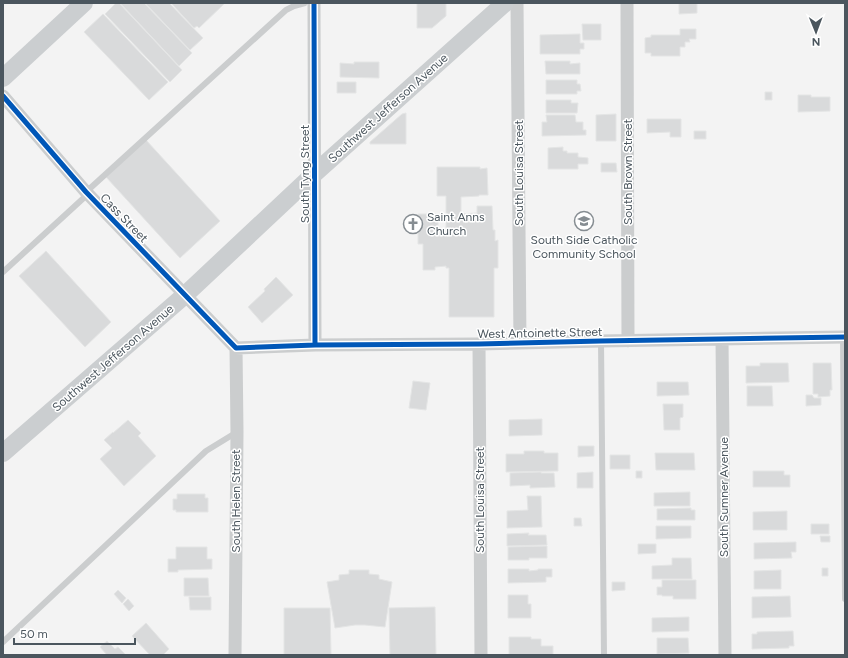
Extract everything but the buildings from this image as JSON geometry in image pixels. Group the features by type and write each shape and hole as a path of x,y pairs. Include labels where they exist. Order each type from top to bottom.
{"main road":[{"path":"3,78 84,3"},
{"name":"Southwest Jefferson Avenue","path":"3,453 185,295 315,173 505,3"}],"street":[{"name":"South Tyng Street","path":"314,3 315,345"},
{"name":"South Louisa Street","path":"518,3 520,343"},
{"name":"South Brown Street","path":"627,3 628,341"},
{"name":"Cass Street","path":"3,96 87,193 236,348"},
{"name":"West Antoinette Street","path":"236,348 315,345 479,344 844,337"},
{"name":"South Sumner Avenue","path":"722,339 725,655"},
{"name":"South Louisa Street","path":"479,344 481,655"},
{"name":"South Helen Street","path":"235,655 237,432 236,348"}],"lane":[{"path":"3,272 286,10 305,3"},
{"path":"844,337 845,599"},
{"path":"601,341 604,655"},
{"path":"3,642 206,450 237,432"}],"cycle path":[{"path":"314,3 315,345"},
{"path":"3,96 86,192 236,348 315,345 479,344 845,337"}],"place":[{"name":"South Side Catholic Community School","path":"584,221"},
{"name":"Saint Anns Church","path":"413,224"}]}
